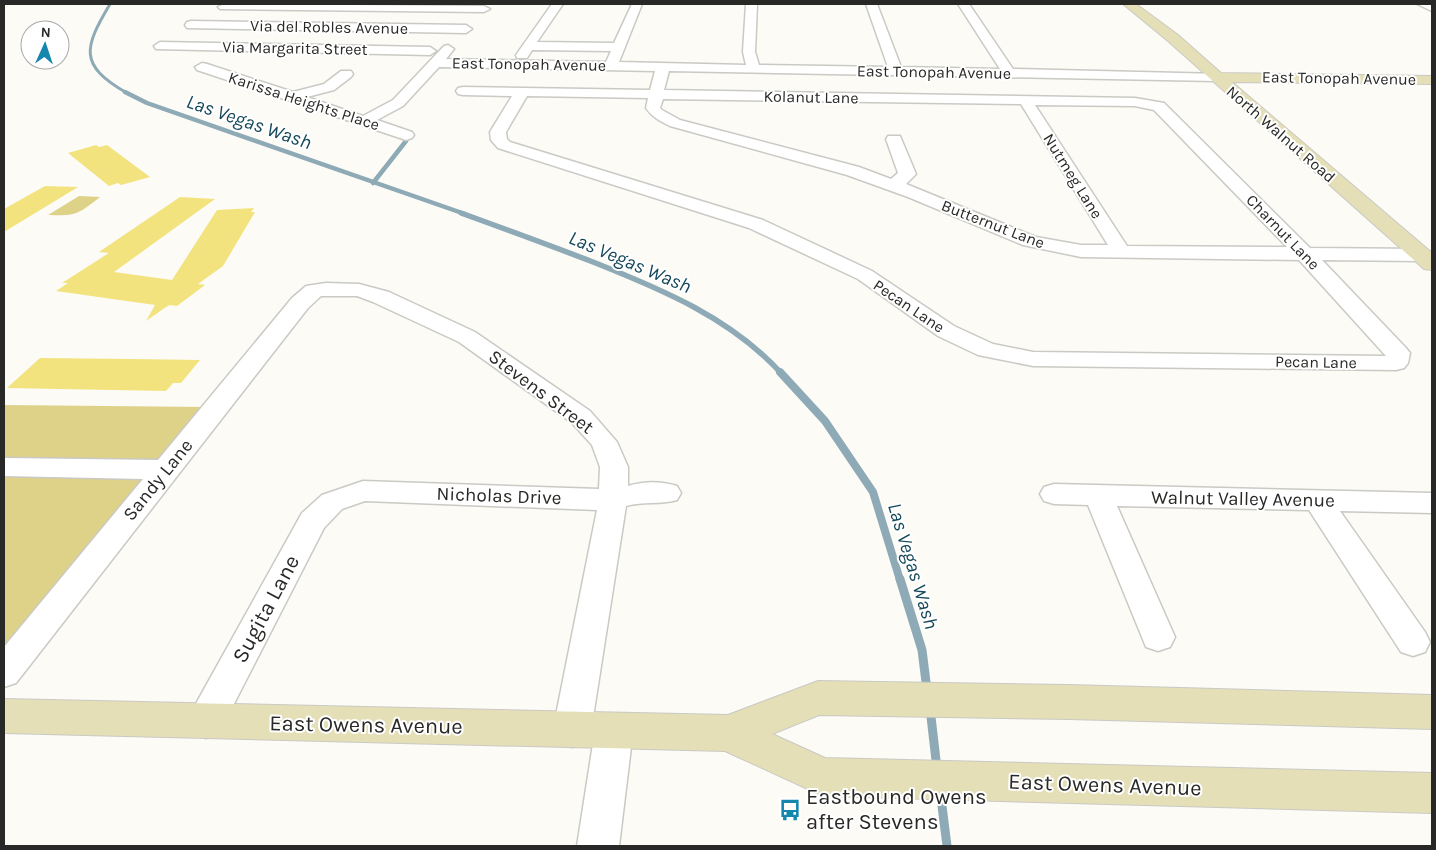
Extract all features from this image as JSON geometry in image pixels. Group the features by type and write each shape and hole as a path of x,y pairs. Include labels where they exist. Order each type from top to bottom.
{"street":[{"path":"557,4 525,51 619,47"},
{"path":"611,66 637,4"},
{"path":"752,4 749,52 754,68"},
{"path":"872,4 896,57 896,71"},
{"path":"964,4 1009,73"},
{"name":"North Walnut Road","path":"1129,4 1173,38 1427,260"},
{"path":"1423,4 1432,8"},
{"path":"224,6 487,6"},
{"path":"225,47 288,6"},
{"path":"364,122 398,103 433,57 466,29 487,6"},
{"name":"Via del Robles Avenue","path":"191,25 466,29"},
{"path":"371,50 395,28"},
{"name":"Via Margarita Street","path":"160,46 371,50 433,57"},
{"name":"East Tonopah Avenue","path":"433,57 611,66 1432,80"},
{"path":"980,58 1000,59"},
{"name":"Karissa Heights Place","path":"202,67 364,122 406,134"},
{"name":"Butternut Lane","path":"663,67 653,108 657,113 675,123 796,154 853,171 1030,241 1055,247 1081,250 1305,254 1427,260"},
{"path":"292,97 329,87 346,74"},
{"name":"Kolanut Lane","path":"462,91 1135,102 1159,106"},
{"name":"Pecan Lane","path":"522,92 498,132 499,140 504,145 756,224 865,275 946,332 986,350 1033,359 1396,363"},
{"name":"Nutmeg Lane","path":"1025,100 1121,251"},
{"name":"Charnut Lane","path":"1159,106 1305,254 1398,353 1396,363"},
{"path":"894,138 907,174 894,186"},
{"name":"Stevens Street","path":"314,291 326,289 359,290 381,297 467,337 581,417 604,442 614,467 613,500 572,730"},
{"name":"Sandy Lane","path":"4,672 300,303 314,291"},
{"path":"9,473 166,470"},
{"name":"Nicholas Drive","path":"332,502 363,491 613,500 640,492 667,494"},
{"name":"Walnut Valley Avenue","path":"1054,494 1432,503"},
{"path":"1098,495 1158,637"},
{"path":"1317,500 1413,642"},
{"name":"Sugita Lane","path":"206,721 313,521 332,502"},
{"name":"East Owens Avenue","path":"4,716 728,733 818,698 1069,702 1432,712"},
{"path":"598,846 614,731"},
{"name":"East Owens Avenue","path":"728,733 823,777 1432,793"}],"shaded area":[{"path":"79,196 100,197 76,213 48,215"},
{"path":"4,405 206,407 13,644 4,644"}],"building":[{"path":"96,145 99,147 107,145 150,177 121,185 118,183 109,186 68,153"},
{"path":"45,186 78,187 4,232 4,209"},
{"path":"180,197 215,199 114,272 172,280 217,210 254,208 251,212 255,212 223,266 198,284 205,285 177,306 170,305 146,321 155,305 56,291 68,283 62,283 109,253 99,252"},
{"path":"40,358 200,360 181,383 173,383 166,391 7,388"}],"waterway":[{"name":"Las Vegas Wash","path":"110,4 95,33 90,54 93,64 100,73 127,93"},
{"name":"Las Vegas Wash","path":"127,93 147,103 374,182"},
{"path":"374,182 406,141"},
{"name":"Las Vegas Wash","path":"374,182 465,214"},
{"name":"Las Vegas Wash","path":"461,213 593,262 669,294 694,307 740,336 780,372"},
{"name":"Las Vegas Wash","path":"780,372 825,421 873,492 900,580"},
{"name":"Las Vegas Wash","path":"900,579 922,650 927,690"},
{"name":"Las Vegas Wash","path":"930,708 937,769"},
{"name":"Las Vegas Wash","path":"940,790 947,846"}],"place":[{"name":"Eastbound Owens after Stevens","path":"790,810"}]}
